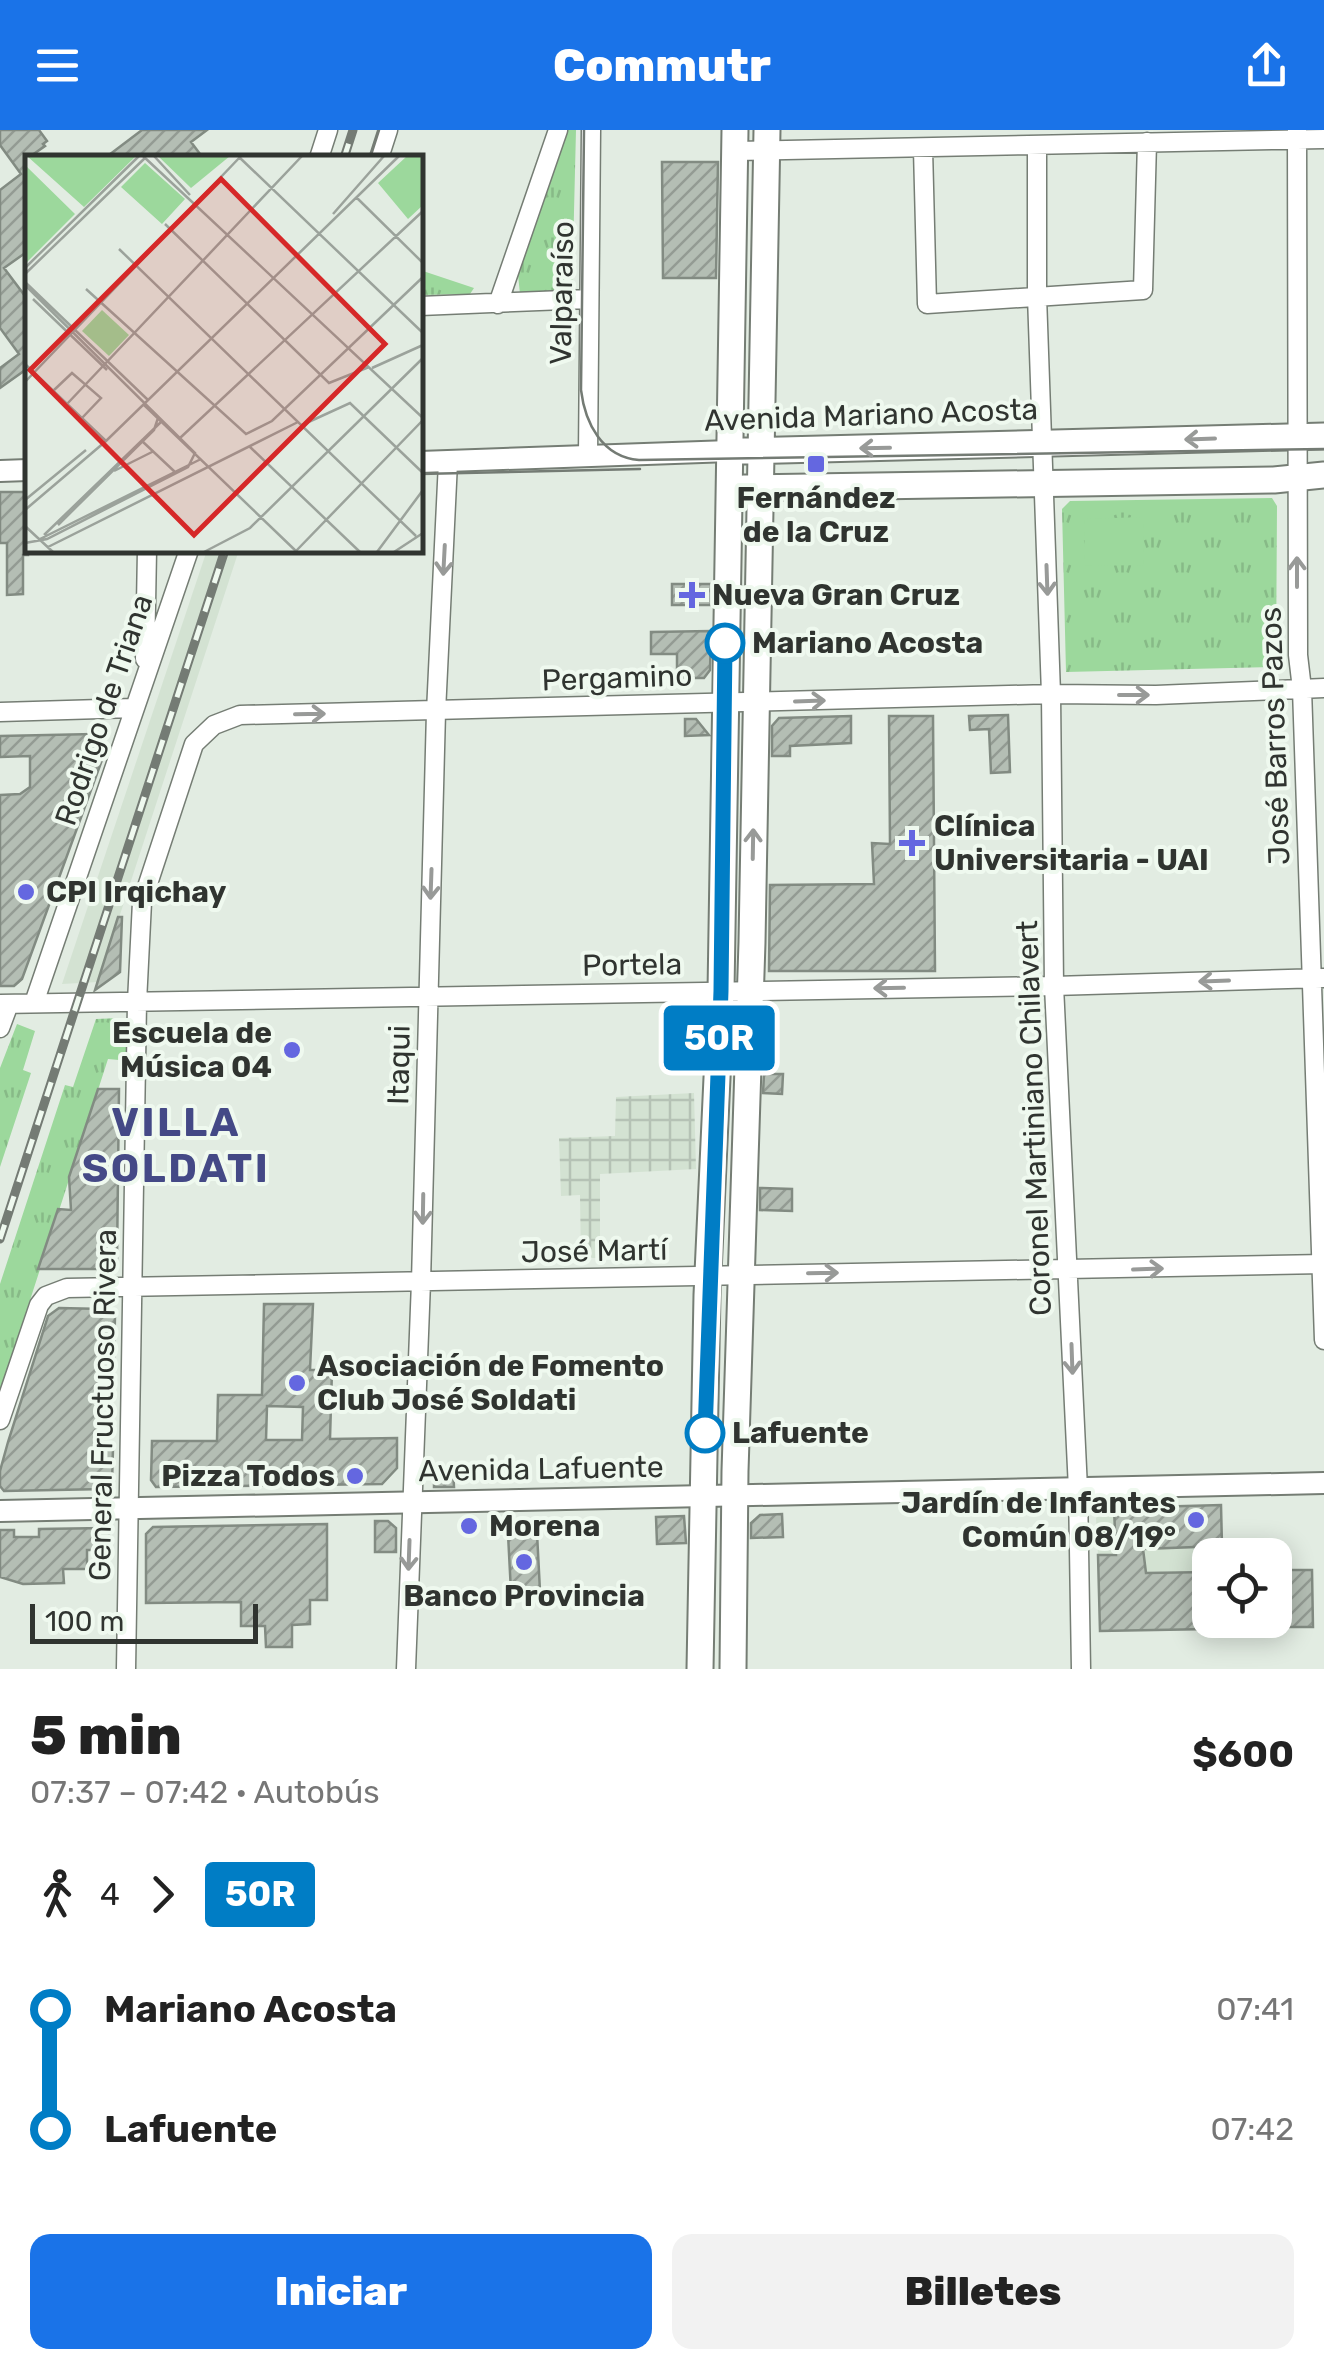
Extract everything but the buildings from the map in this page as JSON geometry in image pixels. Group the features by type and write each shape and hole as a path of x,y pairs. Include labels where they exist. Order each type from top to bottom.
{"main road":[{"path":"733,1669 766,140"},
{"path":"700,1669 721,991 734,141"},
{"name":"Avenida Mariano Acosta","path":"730,451 1324,436"},
{"path":"729,488 1274,480 1324,475"}],"street":[{"path":"320,155 328,130"},
{"path":"381,155 388,130"},
{"name":"Valparaíso","path":"498,304 558,130"},
{"name":"Valparaíso","path":"588,456 591,130"},
{"path":"734,141 923,149 1297,135 1324,139"},
{"name":"José Barros Pazos","path":"1297,135 1298,654 1318,978 1324,1340"},
{"path":"923,149 927,304 1143,290 1148,142"},
{"name":"Coronel Martiniano Chilavert","path":"1037,146 1037,296 1051,694 1054,986 1078,1489 1081,1669"},
{"path":"422,306 589,299"},
{"name":"Avenida Mariano Acosta","path":"422,462 730,451"},
{"name":"Itaqui","path":"406,1669 436,712 448,462"},
{"path":"0,471 25,470"},
{"path":"145,674 148,552"},
{"name":"Rodrigo de Triana","path":"34,1003 188,552"},
{"name":"Pergamino","path":"214,725 240,715 1324,688"},
{"path":"0,712 134,708"},
{"name":"General Fructuoso Rivera","path":"126,1669 142,902 194,744 214,725"},
{"name":"Portela","path":"4,1004 1318,978"},
{"path":"0,1028 4,1004"},
{"name":"José Martí","path":"0,1420 34,1317 46,1296 67,1288 1323,1264"},
{"name":"Avenida Lafuente","path":"0,1511 1324,1482"}],"shaded area":[{"path":"206,552 238,552 98,982 62,984"},
{"path":"694,1093 696,1169 600,1174 600,1258 581,1258 580,1195 561,1196 559,1138 615,1136 616,1097"},
{"path":"1221,1505 1222,1538 1192,1538 1192,1572 1099,1574 1096,1518 1106,1508"}],"green space":[{"path":"564,130 576,130 572,294 520,294 518,275"},
{"path":"422,271 474,288 470,294 422,295"},
{"path":"1272,498 1277,506 1276,667 1066,672 1062,509 1070,501"},
{"path":"1143,517 1144,565 1085,566 1084,519"},
{"path":"120,1018 129,1023 130,1061 108,1059 0,1393 0,1284 65,1085 73,1087 96,1019"},
{"path":"17,1024 35,1031 23,1070 31,1073 0,1167 0,1068"}],"tram line":[{"path":"371,155 379,130"},
{"path":"584,130 581,390 591,426 605,445 626,457 639,460 1324,449"},
{"path":"422,474 640,469"}],"railway":[{"path":"345,155 353,130"},
{"path":"0,1239 224,552"}],"bus line":[{"name":"50R","path":"705,1433 721,991 725,643"}],"place":[{"name":"Fernández de la Cruz","path":"816,464"},
{"name":"Nueva Gran Cruz","path":"692,595"},
{"name":"Mariano Acosta","path":"725,643"},
{"name":"Clínica Universitaria - UAI","path":"912,843"},
{"name":"CPI Irqichay","path":"26,892"},
{"name":"Escuela de Música 04","path":"292,1050"},
{"name":"Asociación de Fomento Club José Soldati","path":"297,1383"},
{"name":"Lafuente","path":"705,1433"},
{"name":"Pizza Todos","path":"355,1476"},
{"name":"Jardín de Infantes Común 08/19°","path":"1196,1520"},
{"name":"Morena","path":"469,1526"},
{"name":"Banco Provincia","path":"524,1562"}],"district":[{"name":"VILLA SOLDATI","path":"176,1145"}]}
